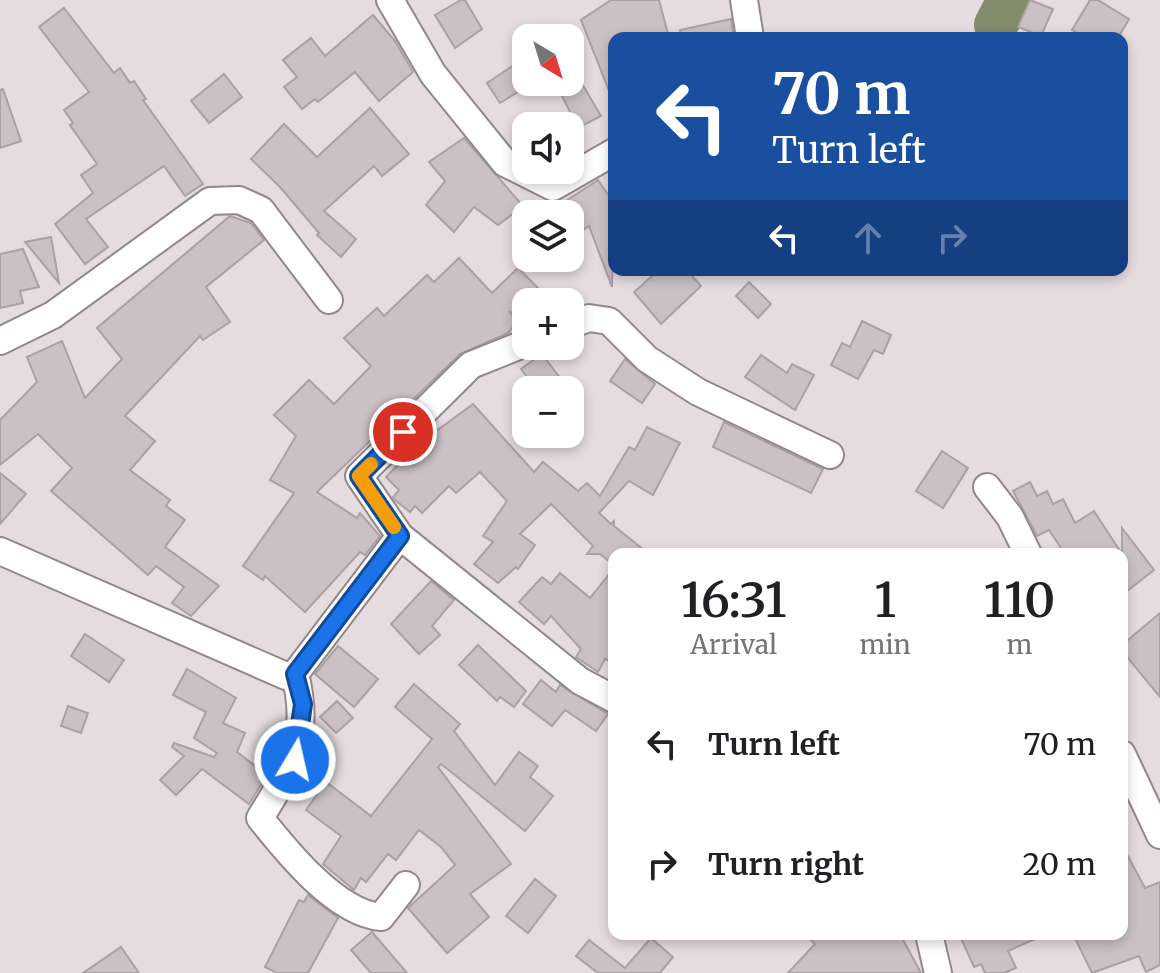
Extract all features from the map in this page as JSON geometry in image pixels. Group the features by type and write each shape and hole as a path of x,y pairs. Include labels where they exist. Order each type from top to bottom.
{"street":[{"path":"390,0 433,74 505,163 553,187 608,155"},
{"path":"744,0 749,32"},
{"path":"0,341 53,315 210,201 239,200 261,210 329,300"},
{"path":"584,320 609,321 647,359 698,392 830,455"},
{"path":"512,349 471,365 359,476 400,536 580,681 608,696"},
{"path":"987,487 1010,517 1025,548"},
{"path":"0,551 286,676 295,674 400,536"},
{"path":"295,674 303,704 295,760 260,818 301,870 368,916 381,917 406,885"},
{"path":"1128,767 1160,835"},
{"path":"930,940 938,973"}],"building":[{"path":"465,0 482,29 455,48 435,15"},
{"path":"611,0 659,0 667,32 608,32 608,88 581,20"},
{"path":"1030,0 1053,9 1043,32 1018,27"},
{"path":"1090,0 1098,0 1129,19 1121,32 1072,30"},
{"path":"64,8 114,73 120,68 130,83 134,81 146,99 143,100 203,184 185,196 164,166 86,219 108,247 85,264 55,224 93,193 81,175 97,164 70,125 73,123 64,110 89,92 39,27"},
{"path":"373,15 395,41 413,72 379,101 355,72 318,102 315,99 302,109 284,87 297,77 283,60 311,38 325,56"},
{"path":"731,19 733,32 680,32"},
{"path":"512,66 512,96 500,103 487,83"},
{"path":"224,74 242,97 209,123 191,101"},
{"path":"584,87 601,116 584,125 584,112 570,112 562,96 584,96"},
{"path":"3,89 21,141 0,148 0,90"},
{"path":"370,108 409,154 382,176 374,166 324,211 356,239 341,257 317,235 319,233 280,187 251,159 284,124 317,157"},
{"path":"464,138 518,200 512,200 512,214 498,225 474,207 454,232 426,205 445,181 429,162"},
{"path":"598,180 608,194 608,276 612,276 612,287 589,226 584,229 584,200 567,200"},
{"path":"230,216 251,223 264,240 206,287 230,322 203,340 200,336 125,416 155,441 130,470 170,500 166,506 185,520 165,547 219,586 191,616 172,603 184,587 156,566 148,575 51,491 72,468 38,434 0,465 0,420 37,382 27,357 62,341 85,398 122,359 97,328"},
{"path":"51,237 59,283 25,242"},
{"path":"23,249 39,287 20,291 23,303 0,308 0,254"},
{"path":"459,258 492,293 514,272 522,272 538,288 512,288 512,313 509,311 512,328 508,333 460,354 317,492 357,518 360,513 380,536 365,555 360,552 305,612 265,576 263,580 243,566 294,493 270,480 296,436 274,415 309,380 334,404 371,366 344,338 377,308 384,316 427,275 434,282"},
{"path":"652,276 692,276 701,286 661,324 634,292"},
{"path":"749,282 771,304 758,318 736,296"},
{"path":"862,321 891,335 883,354 874,350 858,379 831,365 842,343 850,347"},
{"path":"761,355 787,373 792,364 814,375 795,410 745,377"},
{"path":"625,359 655,384 642,403 610,381"},
{"path":"534,360 546,360 558,376 526,376 521,369"},
{"path":"473,404 534,472 543,462 578,491 587,483 600,496 629,447 635,450 647,427 680,443 653,495 629,481 599,513 611,524 614,521 614,526 642,548 608,548 608,560 600,554 587,554 593,546 551,504 520,534 535,545 518,569 516,567 498,583 474,564 493,542 483,536 507,501 480,472 456,493 449,486 422,513 415,506 410,512 393,497 399,490 386,477 427,431 428,437"},
{"path":"724,422 823,469 811,493 713,447"},
{"path":"942,451 968,468 943,508 916,491"},
{"path":"0,473 26,494 0,524"},
{"path":"1030,482 1037,496 1047,491 1053,504 1063,499 1075,523 1094,511 1118,548 1061,548 1049,530 1037,536 1013,491"},
{"path":"1122,528 1154,570 1128,590 1128,548 1122,548"},
{"path":"560,573 590,598 608,576 608,660 605,659 598,672 576,657 581,649 551,616 544,624 519,602 542,577 551,584"},
{"path":"431,581 454,600 432,626 440,635 419,654 391,624"},
{"path":"1160,613 1160,697 1128,658 1128,640"},
{"path":"85,634 124,660 109,682 71,656"},
{"path":"478,645 526,691 514,707 500,697 497,701 459,665"},
{"path":"338,646 378,679 354,707 315,674"},
{"path":"187,669 236,698 223,723 245,733 237,752 267,775 249,804 202,769 176,795 160,780 184,756 172,747 174,743 214,757 217,753 194,738 206,712 173,695"},
{"path":"541,680 556,692 560,685 608,714 596,731 565,710 552,726 523,704"},
{"path":"414,684 460,724 454,731 495,785 519,752 538,766 530,777 553,796 525,831 441,764 438,767 511,864 470,894 489,917 447,953 408,908 455,865 441,847 419,830 396,860 388,854 366,882 361,878 354,890 323,864 341,836 306,810 326,782 371,816 432,739 395,707"},
{"path":"337,701 353,718 336,733 320,717"},
{"path":"68,706 88,713 81,733 61,726"},
{"path":"1128,856 1145,888 1160,882 1160,965 1146,972 1139,956 1092,973 1076,940 1128,940"},
{"path":"535,879 556,896 528,933 506,916"},
{"path":"308,895 338,918 308,973 277,973 265,967 299,900 304,902"},
{"path":"372,932 407,973 371,973 351,950"},
{"path":"589,940 625,968 649,940 673,957 660,973 598,973 576,956"},
{"path":"811,940 903,940 921,973 788,973 815,944"},
{"path":"962,940 1033,940 1008,951 1016,968 1004,973 985,973 981,964 974,967"},
{"path":"121,947 139,973 83,973"}],"waterway":[{"path":"996,25 1009,0"}],"slow traffic":[{"path":"371,464 359,476 394,527"}],"route":[{"path":"295,760 303,704 295,674 400,536 359,476 403,432"}]}
